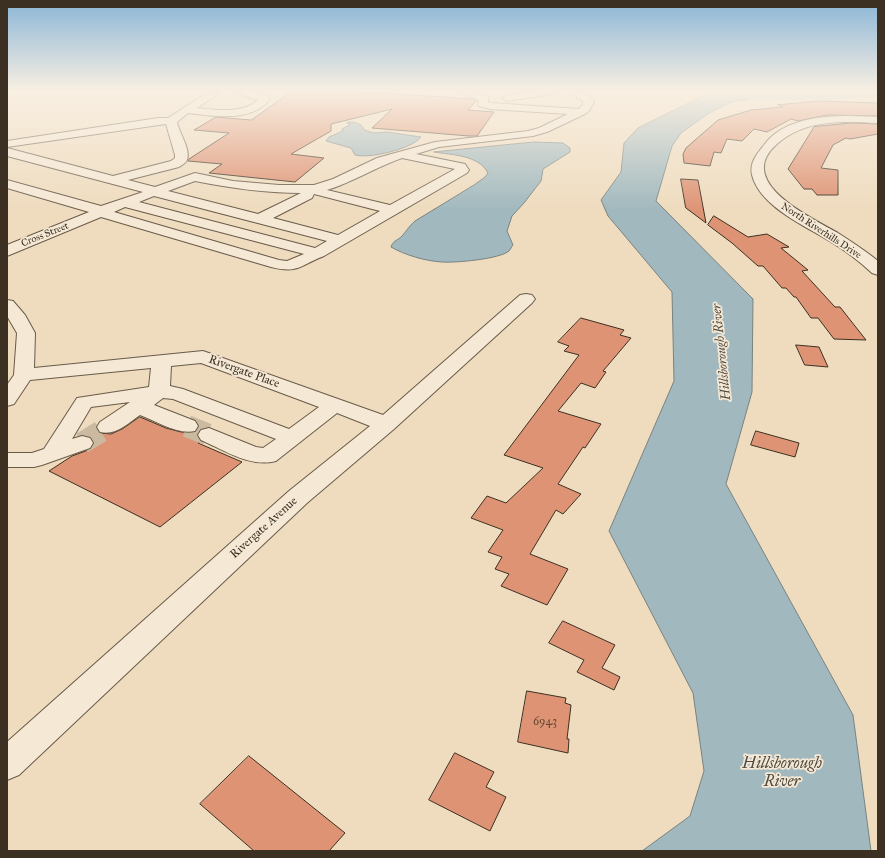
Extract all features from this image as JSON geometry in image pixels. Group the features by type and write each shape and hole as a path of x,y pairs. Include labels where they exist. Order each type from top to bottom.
{"street":[{"path":"7,144 92,131"},
{"path":"113,180 175,164 181,160 183,153 172,131"},
{"path":"308,189 315,189 338,182 381,161 401,154 440,144 529,134 539,131"},
{"name":"North Riverhills Drive","path":"787,131 780,134 760,156 757,167 758,177 763,187 775,202 837,239 878,270"},
{"path":"7,152 341,240"},
{"path":"7,184 288,266 301,262 318,253 463,170 461,167 451,163 401,154"},
{"name":"Cross Street","path":"7,251 101,212 147,195 153,191 195,177 233,186 308,189"},
{"path":"177,198 216,181"},
{"path":"206,205 247,186"},
{"path":"231,212 279,189"},
{"path":"308,189 392,210"},
{"path":"260,219 306,196 309,194 308,189"},
{"path":"125,203 318,253"},
{"name":"Rivergate Avenue","path":"7,764 298,497 386,424 526,299"},
{"path":"7,305 19,319 26,333 19,370 7,400"},
{"name":"Rivergate Place","path":"19,370 203,357 386,424"},
{"path":"108,427 158,392 162,361"},
{"path":"51,455 84,402 158,392 176,393 292,438"},
{"path":"209,435 252,454 268,456 334,405"},
{"path":"138,406 187,426"},
{"path":"7,460 34,460 82,443"}],"water":[{"path":"343,131 367,131 374,133 387,132 421,137 400,149 370,156 361,156 355,155 351,148 326,141 329,137"},
{"name":"Hillsborough River","path":"635,131 684,131 672,146 656,201 753,299 752,392 726,484 853,715 871,851 642,851 690,816 704,771 693,693 609,531 674,381 672,292 608,216 601,200 621,172 624,143"},
{"path":"534,142 563,143 570,148 570,152 543,169 541,181 512,216 507,231 513,245 509,251 504,254 487,258 457,262 442,262 415,257 402,253 391,247 415,221 474,185 488,173 484,167 472,159 457,155 434,152"}],"building":[{"path":"206,131 331,131 291,154 324,158 295,182 209,173 222,164 188,161 229,133"},
{"path":"409,131 481,131 477,136"},
{"path":"705,131 752,131 742,141 727,139 721,153 714,152 710,166 684,163 683,154 686,148"},
{"path":"811,131 878,131 878,134 850,139 846,138 833,145 821,168 838,170 838,195 817,195 812,189 804,189 788,169"},
{"path":"681,179 698,180 706,223 686,208"},
{"path":"714,216 748,237 767,234 789,247 781,248 808,270 802,271 835,307 840,307 866,340 834,339 818,318 811,318 796,297 794,297 786,288 782,288 763,266 758,266 732,243 708,225"},
{"path":"581,318 624,330 620,335 631,338 603,371 606,372 595,388 581,383 558,411 601,424 585,448 583,447 558,484 581,494 563,514 556,510 530,554 568,569 547,605 501,586 509,574 495,569 502,557 488,552 503,530 471,518 487,496 506,503 543,468 504,455 579,355 564,351 569,346 558,342"},
{"path":"796,345 819,347 828,367 805,365"},
{"path":"140,417 166,428 181,432 195,432 199,427 198,424 206,427 200,429 197,434 200,441 198,443 242,462 160,527 49,471 72,456 91,449 94,444 91,437 81,435 96,425 96,428 100,433 111,434 122,429"},
{"path":"756,431 799,443 795,457 751,445"},
{"path":"563,621 615,645 602,668 620,677 614,690 577,672 584,660 549,643"},
{"path":"527,691 566,698 565,703 571,705 567,739 569,739 568,753 518,742"},
{"path":"455,753 494,772 486,787 506,797 490,831 429,800"},
{"path":"249,756 345,833 329,851 254,851 200,804"}],"tunnel":[{"path":"187,426 209,435"},
{"path":"82,443 108,427"}]}
